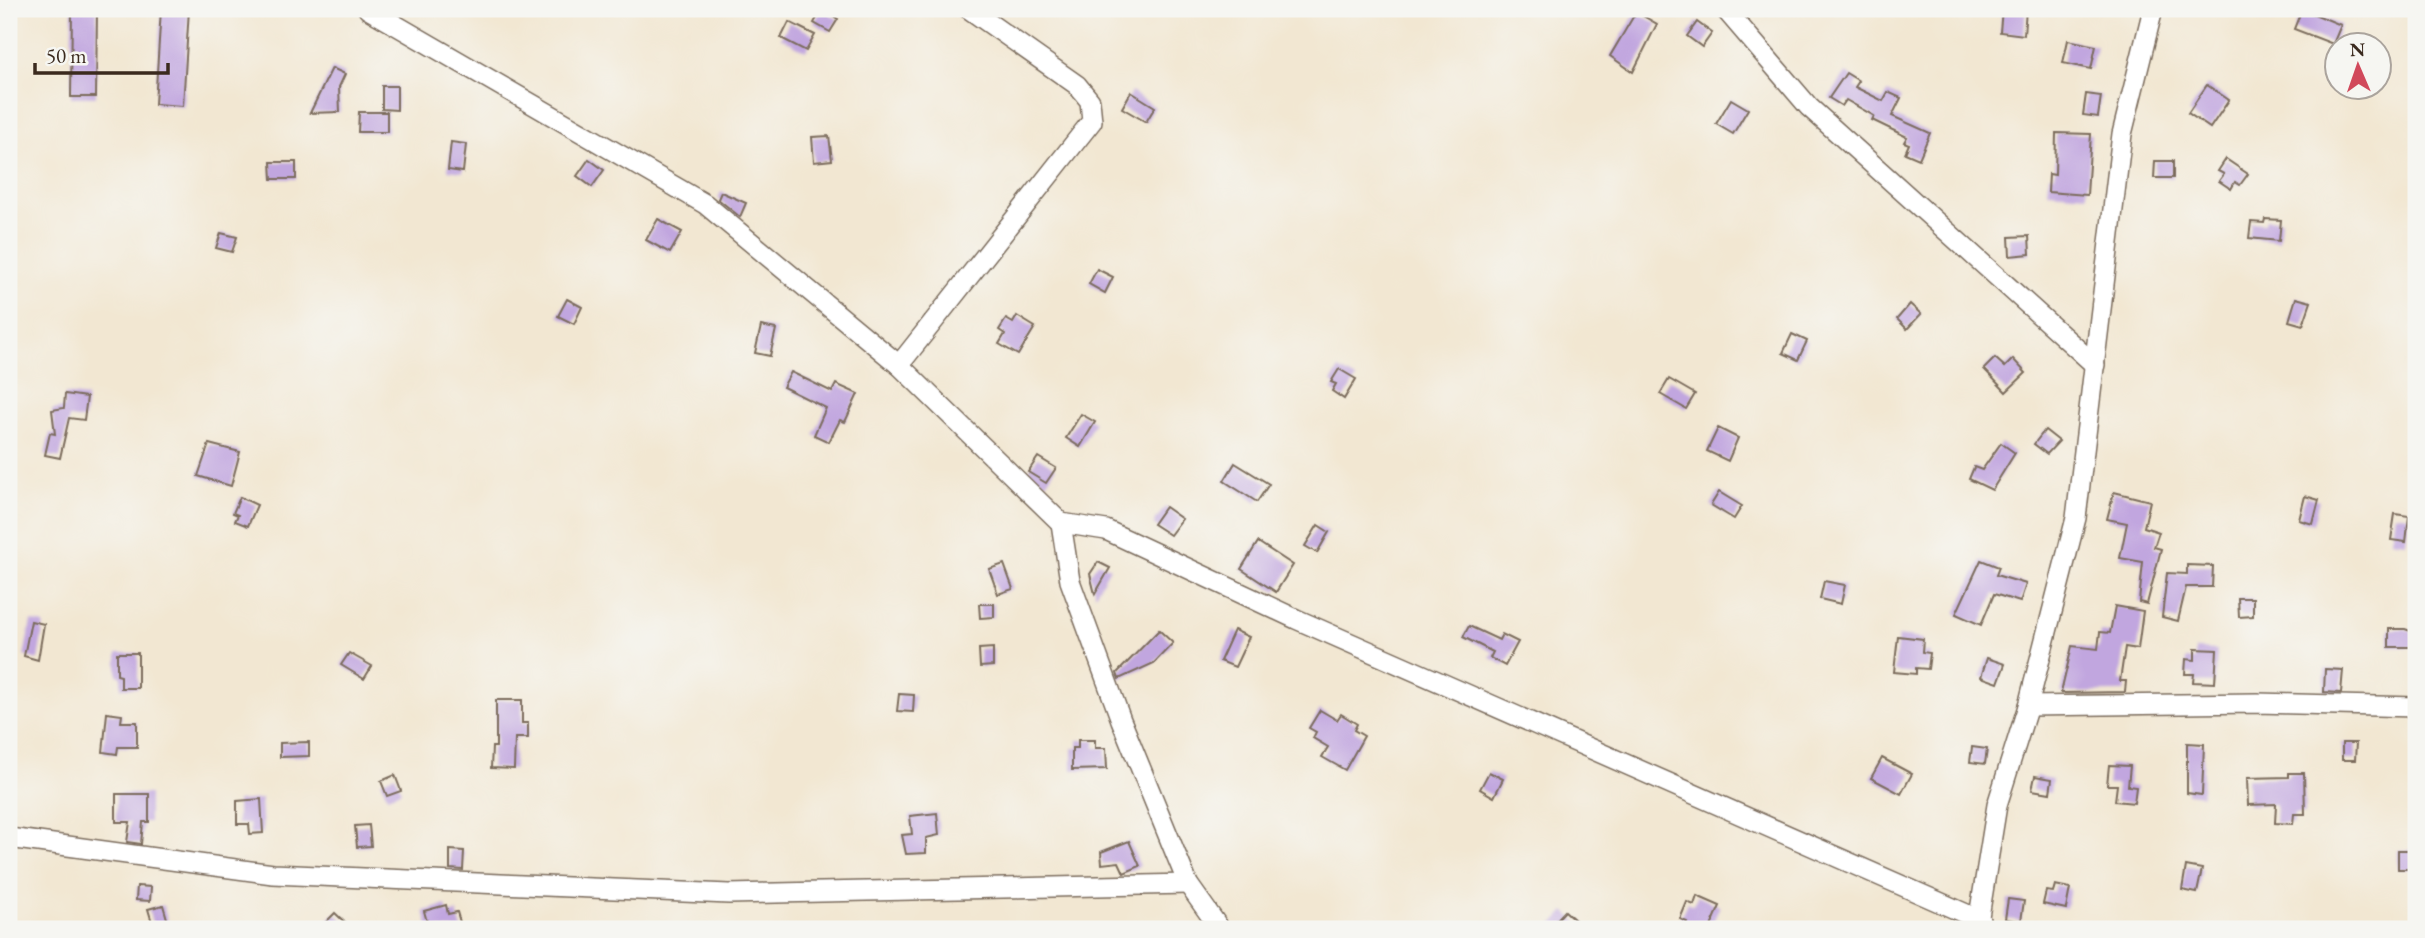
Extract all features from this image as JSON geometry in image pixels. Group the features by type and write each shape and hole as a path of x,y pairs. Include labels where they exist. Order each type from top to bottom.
{"street":[{"path":"368,9 705,204 899,365 1061,523 1106,530 1296,619 1978,924 1997,806 2028,706 2076,518 2122,134 2153,9"},
{"path":"899,365 1092,121 1090,101 1077,85 969,9"},
{"path":"1725,9 1809,107 2095,365"},
{"path":"1061,523 1070,581 1188,884 1220,929"},
{"path":"2028,706 2257,703 2416,707"},
{"path":"9,838 273,874 715,894 1188,884"}],"building":[{"path":"72,9 97,9 96,97 71,97"},
{"path":"161,9 189,9 183,106 155,104"},
{"path":"822,9 838,19 830,32 814,23"},
{"path":"2002,9 2026,9 2024,35 2000,32"},
{"path":"2302,9 2341,25 2338,32 2324,32 2324,41 2294,29"},
{"path":"1636,12 1657,24 1633,72 1610,56"},
{"path":"789,22 815,35 806,51 781,38"},
{"path":"1697,22 1712,33 1702,47 1687,36"},
{"path":"2068,40 2096,46 2091,69 2063,63"},
{"path":"332,68 345,74 339,87 340,112 310,113"},
{"path":"1846,73 1859,81 1855,87 1883,101 1888,92 1901,98 1892,116 1930,133 1919,159 1905,153 1909,144 1904,142 1907,137 1872,120 1874,116 1846,100 1842,106 1829,98"},
{"path":"2207,85 2229,100 2210,128 2188,113"},
{"path":"382,86 397,86 397,110 382,109"},
{"path":"1131,92 1155,107 1146,122 1122,108"},
{"path":"2086,94 2101,96 2098,117 2083,115"},
{"path":"1731,99 1748,109 1733,134 1716,124"},
{"path":"359,112 387,112 387,132 358,132"},
{"path":"2056,133 2091,134 2087,195 2048,192 2049,174 2055,175"},
{"path":"829,136 832,160 814,162 812,137"},
{"path":"451,142 466,144 463,172 448,170"},
{"path":"589,159 604,170 592,187 577,176"},
{"path":"2226,159 2248,174 2240,185 2235,182 2231,189 2219,181 2224,174 2218,171"},
{"path":"2155,161 2173,161 2173,178 2154,178"},
{"path":"271,162 296,162 296,179 272,179"},
{"path":"721,192 746,203 740,217 718,199"},
{"path":"658,219 682,232 670,253 646,240"},
{"path":"2265,219 2281,220 2279,241 2249,238 2251,222 2264,223"},
{"path":"221,233 237,237 232,252 216,248"},
{"path":"2029,236 2030,254 2010,256 2009,237"},
{"path":"1097,269 1113,277 1105,293 1089,284"},
{"path":"2296,298 2311,302 2303,325 2289,321"},
{"path":"567,299 582,307 574,324 558,316"},
{"path":"1910,304 1921,314 1907,329 1897,319"},
{"path":"1017,316 1035,327 1018,355 999,344 1005,334 999,330 1006,319 1013,323"},
{"path":"761,326 776,329 770,356 755,353"},
{"path":"1792,334 1807,341 1798,360 1783,353"},
{"path":"1995,358 2005,367 2013,359 2026,373 2006,392 1984,369"},
{"path":"1339,369 1356,379 1344,399 1332,391 1336,384 1331,382"},
{"path":"791,372 832,392 836,384 858,394 845,422 840,420 829,442 814,435 826,408 783,387"},
{"path":"1669,379 1695,394 1686,409 1660,394"},
{"path":"65,394 87,397 84,420 69,418 60,458 45,455 50,433 55,434 52,410 64,408"},
{"path":"1081,414 1095,422 1080,447 1066,438"},
{"path":"1718,428 1738,438 1728,461 1707,451"},
{"path":"2045,430 2059,441 2047,454 2034,444"},
{"path":"2001,443 2015,453 1992,490 1969,479 1974,467 1982,470"},
{"path":"209,444 240,452 231,486 198,476"},
{"path":"1038,457 1056,468 1046,483 1028,472"},
{"path":"1235,463 1269,484 1257,502 1224,481"},
{"path":"1719,492 1742,506 1734,519 1711,505"},
{"path":"2114,492 2150,501 2144,527 2159,532 2154,547 2161,549 2147,604 2139,602 2143,562 2120,558 2127,523 2107,519"},
{"path":"2305,496 2319,500 2313,524 2299,520"},
{"path":"240,497 257,505 248,526 235,521 238,515 233,513"},
{"path":"1165,507 1182,519 1170,535 1153,524"},
{"path":"2395,514 2409,516 2406,542 2391,540"},
{"path":"1318,525 1329,532 1317,553 1305,546"},
{"path":"1258,542 1293,565 1276,592 1241,569"},
{"path":"1981,560 1999,567 1996,575 2026,584 2020,602 1994,594 1981,625 1956,614"},
{"path":"1098,562 1110,568 1095,594 1090,574"},
{"path":"1004,564 1013,589 998,594 989,569"},
{"path":"2187,565 2213,566 2212,587 2186,587 2178,621 2162,617 2167,573 2187,574"},
{"path":"1824,581 1845,585 1841,604 1820,599"},
{"path":"2238,598 2253,598 2253,616 2239,617"},
{"path":"979,604 994,604 994,617 980,618"},
{"path":"2115,606 2143,611 2138,649 2125,647 2120,681 2126,681 2125,692 2061,693 2072,646 2098,649 2100,632 2110,633"},
{"path":"31,621 44,624 38,660 24,656"},
{"path":"1469,626 1499,640 1502,634 1518,642 1505,666 1490,658 1493,652 1463,637"},
{"path":"2389,629 2405,629 2416,633 2416,647 2389,647"},
{"path":"1159,630 1173,643 1154,663 1119,679 1117,673"},
{"path":"1234,630 1249,637 1235,667 1220,661"},
{"path":"1898,636 1923,639 1922,652 1930,653 1928,669 1916,668 1916,674 1894,672"},
{"path":"993,648 993,666 980,667 979,649"},
{"path":"2195,649 2217,650 2215,683 2193,682 2194,674 2185,674 2186,659 2195,660"},
{"path":"117,653 138,653 138,688 121,688 121,676 117,675"},
{"path":"349,653 372,666 364,679 341,665"},
{"path":"1987,658 2005,664 1998,683 1981,677"},
{"path":"2325,669 2343,670 2341,693 2324,692"},
{"path":"899,694 914,695 913,712 897,711"},
{"path":"496,700 522,700 522,723 528,723 528,738 515,738 514,769 491,768 492,747 496,747"},
{"path":"1320,710 1337,720 1341,714 1357,724 1354,730 1364,736 1345,770 1322,757 1328,747 1313,738 1316,732 1309,728"},
{"path":"107,713 122,715 121,722 137,722 137,747 118,747 117,754 103,752"},
{"path":"1078,740 1095,740 1095,748 1106,748 1107,769 1072,770 1072,748 1078,748"},
{"path":"309,742 309,756 280,757 280,743"},
{"path":"2187,743 2204,744 2202,795 2187,793"},
{"path":"2342,743 2356,743 2355,760 2342,760"},
{"path":"1972,747 1987,749 1985,764 1970,762"},
{"path":"1882,758 1912,774 1901,794 1871,778"},
{"path":"2109,765 2130,766 2128,786 2136,787 2134,803 2115,801 2117,785 2107,785"},
{"path":"1489,772 1503,779 1494,797 1480,789"},
{"path":"2289,773 2304,773 2305,814 2294,814 2293,824 2275,823 2276,804 2248,805 2247,778 2289,777"},
{"path":"395,775 401,791 387,796 381,781"},
{"path":"2035,776 2052,779 2050,793 2032,790"},
{"path":"116,794 149,794 149,822 143,822 141,844 127,842 130,822 116,822"},
{"path":"261,799 263,833 250,834 249,824 237,824 237,801"},
{"path":"937,813 939,835 926,838 926,853 906,854 902,835 912,834 910,816"},
{"path":"369,825 371,846 357,847 355,826"},
{"path":"1129,841 1140,866 1124,873 1119,862 1102,864 1101,852"},
{"path":"450,850 464,851 463,870 450,869"},
{"path":"2398,850 2412,850 2412,869 2398,869"},
{"path":"2186,866 2202,869 2197,893 2182,890"},
{"path":"2055,885 2070,888 2066,909 2043,904 2046,891 2053,892"},
{"path":"137,886 151,887 150,901 136,900"},
{"path":"1697,896 1720,906 1710,929 1684,929 1687,922 1680,919 1687,902 1694,905"},
{"path":"2008,899 2024,901 2021,921 2005,919"},
{"path":"163,905 170,929 154,929 148,909"},
{"path":"446,905 448,914 457,912 462,929 429,929 424,911"},
{"path":"1565,911 1585,929 1548,929"},
{"path":"335,913 352,929 319,929"}]}
